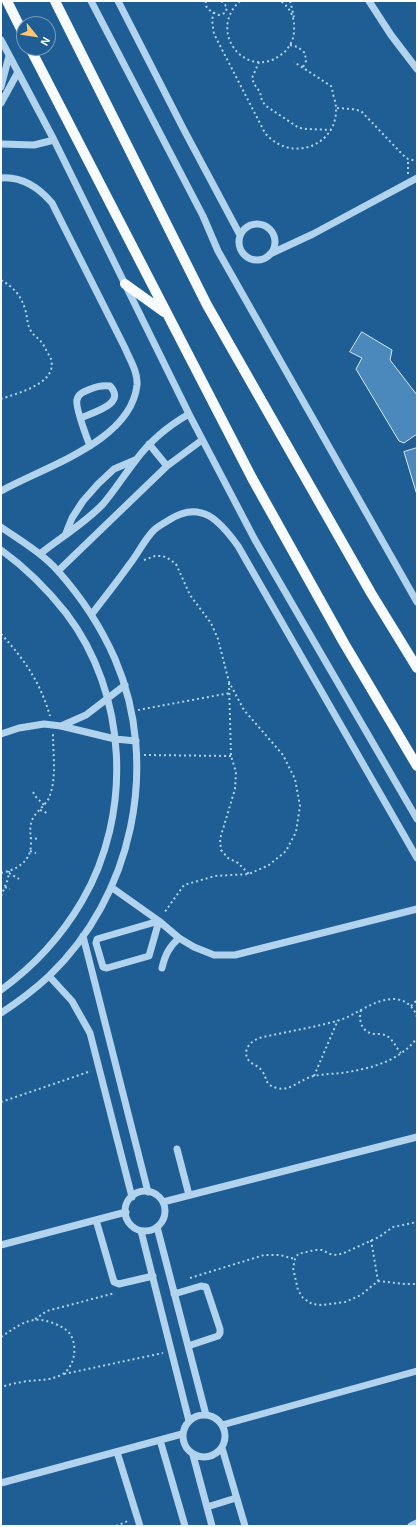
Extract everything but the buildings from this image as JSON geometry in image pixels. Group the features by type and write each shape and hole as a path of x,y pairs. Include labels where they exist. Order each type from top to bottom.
{"main road":[{"path":"55,1 207,305 371,594 417,668"},
{"path":"5,5 16,23"},
{"path":"34,56 252,478 344,643 417,766"},
{"path":"125,284 166,313"}],"street":[{"path":"91,1 203,216 218,251 417,602"},
{"path":"118,1 240,235"},
{"path":"369,1 391,35 417,69"},
{"path":"1,40 54,140 202,440 255,540 417,818"},
{"path":"1,87 9,56"},
{"path":"1,103 18,72"},
{"path":"1,144 34,145 54,140"},
{"path":"1,178 19,179 32,184 43,192 52,203 136,370 137,384 132,404 113,429 90,446 46,470 1,491"},
{"path":"270,254 275,242 271,230 266,226 254,224 244,230 240,235 239,244 241,249 253,260 260,260 313,234 417,178"},
{"path":"81,418 112,403 115,397 114,391 110,386 99,386 80,395 76,404 90,446"},
{"path":"40,554 66,533 81,524 102,505 120,484 135,460 149,444 175,422 189,414"},
{"path":"58,571 167,466 202,440"},
{"path":"149,444 167,466"},
{"path":"66,533 72,518 83,500 98,484 114,469 135,460"},
{"path":"92,614 129,566 154,530 177,515 187,512 201,512 215,519 226,528 238,546 417,858"},
{"path":"1,527 40,554 58,571 92,614 113,654 124,685 131,711 137,755 136,789 132,822 124,855 111,887 98,912 83,936 67,957 49,976 25,997 1,1013"},
{"path":"1,550 25,569 47,590 67,614 86,647 108,698 115,739 117,774 114,807 108,839 97,871 83,901 43,954 19,977 1,990"},
{"path":"61,726 86,715 124,685"},
{"path":"1,734 19,728 44,724 61,726 115,739 136,741"},
{"path":"111,887 159,921 179,938 194,947 214,955 235,955 417,910"},
{"path":"159,921 149,956 107,968 102,967 96,943 97,939 159,921"},
{"path":"83,936 148,1192"},
{"path":"162,968 165,956 171,946 179,938"},
{"path":"49,976 72,1001 90,1033 132,1197"},
{"path":"163,1202 417,1137"},
{"path":"177,1149 189,1195"},
{"path":"140,1192 148,1192 158,1196 163,1202 165,1210 164,1218 157,1227 149,1231 141,1231 130,1224 126,1212 132,1197 140,1192"},
{"path":"1,1245 126,1212"},
{"path":"96,1220 114,1282 119,1284 152,1276"},
{"path":"157,1227 206,1415"},
{"path":"141,1231 189,1421"},
{"path":"174,1294 201,1286 206,1287 220,1329 218,1336 188,1346"},
{"path":"222,1425 417,1371"},
{"path":"222,1448 212,1456 199,1458 193,1455 183,1442 182,1434 186,1425 189,1421 200,1415 213,1416 222,1425 226,1434 222,1448 245,1526"},
{"path":"1,1483 182,1434"},
{"path":"160,1440 185,1526"},
{"path":"117,1452 140,1526"},
{"path":"193,1455 212,1526"},
{"path":"207,1507 236,1498"},
{"path":"411,1526 417,1523"}],"path":[{"path":"206,1 205,6 214,12 222,14 226,11"},
{"path":"221,1 226,5 226,11"},
{"path":"240,1 230,13 227,22 229,42 234,50 241,56 259,62 277,58 285,52 290,44 294,33 295,21 290,1"},
{"path":"281,1 291,12 295,21"},
{"path":"226,11 230,13"},
{"path":"214,12 212,27 217,41 261,126 270,138 282,146 290,149 306,149 320,141 330,130 334,123 337,108 331,86 294,62"},
{"path":"290,44 302,49 305,52 306,61 303,67"},
{"path":"259,62 252,78 254,84 260,92 262,101 266,106 299,128 330,130"},
{"path":"337,108 360,111 408,159 417,161"},
{"path":"407,183 408,159"},
{"path":"1,280 12,286 21,297 30,329 35,337 43,343 51,360 51,366 47,377 43,381 1,399"},
{"path":"129,566 155,556 163,556 170,559 176,564 190,595 211,623 218,639 229,682 231,756 236,772 235,789 220,839 221,850 228,858 238,863 249,874"},
{"path":"1,634 34,674 45,698 52,725 54,779 48,800 33,818 31,826 30,851 24,862 18,868 9,872 1,873"},
{"path":"159,921 184,885 215,876 249,874 269,865 286,851 296,832 300,806 295,779 282,755 244,710 229,682"},
{"path":"131,711 230,693"},
{"path":"137,755 231,756"},
{"path":"33,792 44,805"},
{"path":"40,810 49,814"},
{"path":"30,838 39,839"},
{"path":"30,851 36,853"},
{"path":"9,872 19,879"},
{"path":"1,896 9,872"},
{"path":"5,887 10,890"},
{"path":"417,1017 411,1006 400,1000 393,999 373,1004 338,1020 259,1038 252,1041 246,1048 249,1061 262,1070 268,1084 278,1089 294,1086 314,1076 362,1069 385,1063 402,1053 417,1038"},
{"path":"411,1006 417,1000"},
{"path":"362,1009 360,1016 363,1028 367,1032 387,1036 392,1040 395,1048 402,1053"},
{"path":"314,1076 338,1020"},
{"path":"1,1102 100,1068"},
{"path":"417,1222 393,1227 344,1253 330,1254 322,1250 315,1250 298,1254 293,1268 298,1290 303,1298 312,1304 322,1305 345,1302 361,1295 378,1281 417,1284"},
{"path":"371,1240 378,1281"},
{"path":"172,1284 264,1255 280,1255 295,1259"},
{"path":"1,1337 20,1324 35,1319 47,1311 118,1292"},
{"path":"35,1319 48,1321 61,1326 70,1334 74,1356 72,1365 63,1374"},
{"path":"1,1387 24,1382 39,1382 63,1374 172,1352"},
{"path":"116,1526 137,1518"}]}
